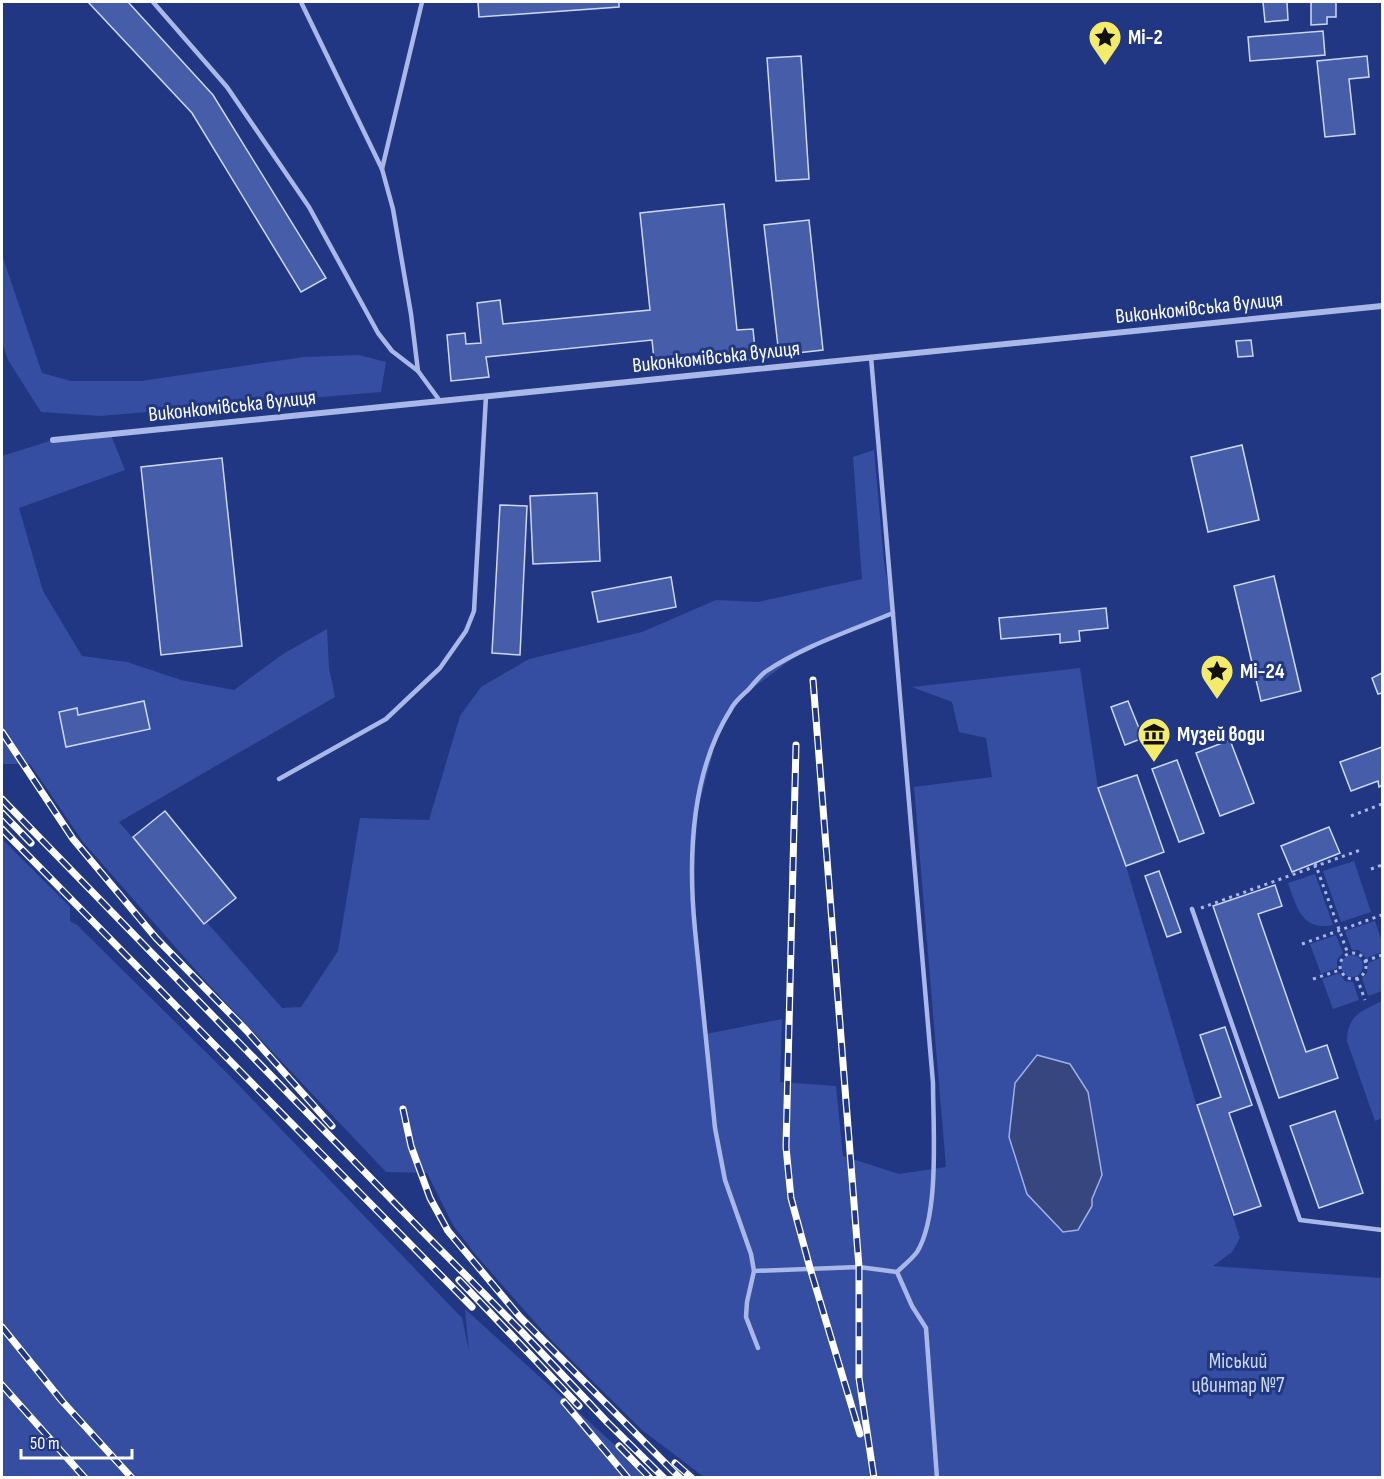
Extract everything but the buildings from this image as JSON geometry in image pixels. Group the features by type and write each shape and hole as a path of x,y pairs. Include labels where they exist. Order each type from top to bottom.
{"street":[{"name":"Виконкомівська вулиця","path":"52,440 1383,306"}],"lane":[{"path":"153,2 227,87 303,198 378,333 392,351 418,371 440,401"},
{"path":"301,2 382,169 393,209 418,371"},
{"path":"382,169 422,2"},
{"path":"872,357 933,1083 933,1194 924,1234 916,1253 897,1272"},
{"path":"279,779 386,719 440,668 466,632 474,611 486,396"},
{"path":"758,1348 746,1317 754,1271 751,1254 725,1180 715,1128 693,903 694,840 703,777 713,744 731,707 763,674 805,649 893,613"},
{"path":"1192,910 1300,1221 1383,1230"},
{"path":"754,1271 859,1267 897,1272"},
{"path":"897,1272 912,1306 926,1328 937,1478"}],"path":[{"path":"1351,816 1383,804"},
{"path":"1192,910 1363,849"},
{"path":"1316,864 1348,954"},
{"path":"1371,869 1383,865"},
{"path":"1302,944 1383,915"},
{"path":"1356,953 1365,961 1365,971 1357,978 1347,978 1340,970 1341,959 1348,954 1356,953"},
{"path":"1365,961 1383,955"},
{"path":"1313,979 1340,970"},
{"path":"1357,978 1365,1000"}],"green space":[{"path":"2,255 42,373 71,381 141,381 304,357 359,355 386,362 381,392 100,416 41,412 8,360 2,343"},
{"name":"Міський цвинтар №7","path":"111,435 125,470 19,508 43,591 82,656 127,662 181,680 234,690 283,654 327,629 329,668 335,697 119,822 282,1008 301,1007 338,951 360,818 429,820 460,716 481,687 529,659 642,632 716,600 758,602 862,579 853,457 874,450 884,562 893,613 805,649 741,697 717,737 698,809 693,883 706,1034 782,1019 780,1082 836,1086 843,1156 899,1174 946,1167 914,787 992,777 986,738 959,732 952,702 912,687 1080,668 1098,788 1126,866 1197,1107 1240,1238 1232,1252 1213,1266 1382,1278 1382,1477 704,1477 642,1430 549,1338 475,1254 453,1225 427,1173 386,1172 208,984 83,842 30,764 2,764 2,456 53,440"},
{"path":"2,839 70,907 70,921 77,925 229,1075 462,1318 469,1351 465,1309 650,1477 2,1477"},
{"path":"1354,861 1371,912 1341,922 1323,871"},
{"path":"1315,874 1333,925 1322,926 1307,921 1298,908 1288,883"},
{"path":"1375,921 1382,942 1382,952 1366,958 1359,950 1352,950 1345,931"},
{"path":"1336,935 1343,953 1337,959 1337,968 1321,974 1310,944"},
{"path":"1352,955 1360,958 1363,966 1360,974 1352,977 1344,974 1341,966 1344,958"},
{"path":"1382,957 1382,991 1368,996 1362,978 1367,973 1368,963"},
{"path":"1339,973 1345,981 1353,982 1359,1000 1333,1009 1322,979"},
{"path":"1382,1001 1382,1118 1375,1121 1347,1041 1350,1025 1357,1015"}],"shaded area":[{"path":"1037,1055 1070,1064 1088,1092 1102,1175 1092,1199 1092,1206 1078,1230 1063,1232 1027,1194 1009,1137 1015,1083"}],"railway":[{"path":"813,680 859,1267 859,1378 874,1478"},
{"path":"2,732 73,839 156,938 246,1030 332,1126"},
{"path":"796,745 786,1147 791,1198 860,1434"},
{"path":"2,799 664,1478"},
{"path":"2,813 31,843"},
{"path":"2,829 472,1307"},
{"path":"403,1109 411,1146 430,1198 448,1231 520,1317 680,1478"},
{"path":"459,1280 579,1406"},
{"path":"2,1327 62,1401 132,1478"},
{"path":"2,1385 85,1478"},
{"path":"564,1402 628,1478"},
{"path":"619,1446 650,1478"},
{"path":"675,1463 692,1478"}],"place":[{"name":"Мі-2","path":"1105,66"},
{"name":"Мі-24","path":"1217,700"},
{"name":"Музей води","path":"1154,763"}]}
